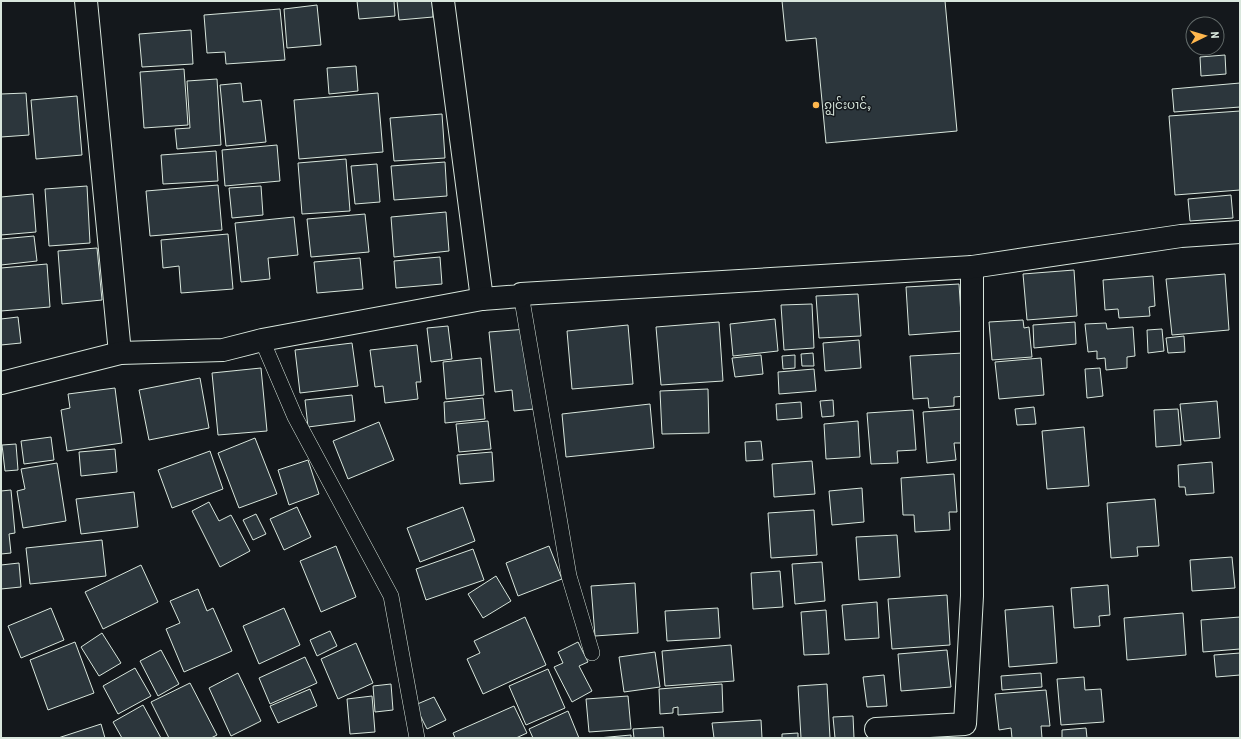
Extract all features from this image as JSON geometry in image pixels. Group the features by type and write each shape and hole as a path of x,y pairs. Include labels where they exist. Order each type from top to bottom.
{"street":[{"path":"86,1 120,353"},
{"path":"443,1 482,299"},
{"path":"1,383 120,353 223,350 262,340 482,299 521,296 521,294 972,267 1181,236 1240,232"},
{"path":"876,728 967,731 972,596 972,267"}],"lane":[{"path":"521,294 569,576 592,652"},
{"path":"262,340 295,417 391,596 417,738"}],"building":[{"path":"357,1 394,1 395,16 359,19"},
{"path":"397,1 432,1 433,17 399,20"},
{"path":"782,1 945,1 957,131 826,143 816,38 786,41"},
{"path":"317,5 321,45 287,48 284,9"},
{"path":"280,9 285,60 226,64 225,52 207,53 204,15"},
{"path":"191,30 193,64 142,67 139,34"},
{"path":"1225,55 1226,74 1201,76 1200,57"},
{"path":"356,66 358,91 329,94 327,68"},
{"path":"184,69 188,125 144,128 140,72"},
{"path":"217,79 221,145 177,149 175,129 190,128 187,81"},
{"path":"241,83 243,102 261,100 266,142 226,146 220,85"},
{"path":"1240,83 1240,107 1174,112 1172,89"},
{"path":"26,93 29,135 1,137 1,94"},
{"path":"378,93 383,152 299,159 294,100"},
{"path":"77,96 82,155 36,159 31,100"},
{"path":"1240,111 1240,190 1175,195 1169,116"},
{"path":"442,114 445,158 394,161 390,118"},
{"path":"277,145 280,181 225,186 222,150"},
{"path":"216,151 218,181 163,184 161,155"},
{"path":"346,159 350,211 302,214 298,163"},
{"path":"445,162 447,196 394,200 391,166"},
{"path":"377,164 380,202 355,204 351,166"},
{"path":"218,185 222,230 150,236 146,191"},
{"path":"87,186 90,243 49,246 45,189"},
{"path":"261,186 263,215 232,218 229,188"},
{"path":"33,194 36,232 1,235 1,197"},
{"path":"1231,195 1233,218 1190,221 1188,199"},
{"path":"446,212 449,251 394,257 391,217"},
{"path":"365,214 369,252 311,257 307,219"},
{"path":"294,217 298,255 268,258 270,279 241,282 235,223"},
{"path":"228,234 233,289 181,293 179,266 163,268 161,240"},
{"path":"34,236 37,261 1,265 1,239"},
{"path":"97,248 102,300 62,304 58,251"},
{"path":"440,257 442,284 396,288 394,261"},
{"path":"360,258 363,289 317,293 314,262"},
{"path":"47,264 50,307 1,311 1,268"},
{"path":"1074,270 1077,316 1027,320 1023,274"},
{"path":"1225,274 1229,330 1172,335 1166,279"},
{"path":"1153,276 1155,306 1149,307 1150,316 1119,318 1118,309 1105,310 1103,280"},
{"path":"959,284 962,331 909,335 906,287"},
{"path":"858,294 861,336 819,338 816,296"},
{"path":"812,304 814,348 784,350 781,305"},
{"path":"18,317 21,343 1,345 1,319"},
{"path":"775,319 778,351 733,356 730,324"},
{"path":"1023,320 1024,328 1029,327 1032,357 992,360 989,322"},
{"path":"719,322 723,381 661,385 656,327"},
{"path":"1075,322 1076,344 1034,348 1033,325"},
{"path":"1106,323 1107,329 1133,327 1135,356 1127,357 1127,368 1106,370 1105,358 1097,359 1097,351 1088,352 1085,324"},
{"path":"628,325 633,384 572,389 567,331"},
{"path":"448,326 452,359 431,362 427,328"},
{"path":"527,329 534,409 514,411 512,390 495,392 489,332"},
{"path":"1162,329 1164,351 1148,353 1147,330"},
{"path":"1184,336 1185,352 1168,353 1166,338"},
{"path":"859,340 861,368 825,371 823,343"},
{"path":"352,343 358,386 300,393 295,350"},
{"path":"417,345 421,382 416,382 418,399 385,403 383,386 375,387 370,350"},
{"path":"813,353 814,366 802,366 801,354"},
{"path":"963,353 966,396 954,397 954,406 929,408 928,398 913,399 910,356"},
{"path":"761,355 763,374 735,377 732,358"},
{"path":"795,355 795,368 783,369 782,356"},
{"path":"481,358 484,395 446,399 443,362"},
{"path":"1041,358 1044,395 999,399 995,362"},
{"path":"261,368 267,431 218,435 212,373"},
{"path":"1100,368 1103,396 1087,398 1085,369"},
{"path":"814,369 816,391 779,394 778,372"},
{"path":"200,378 209,428 149,440 139,390"},
{"path":"115,388 122,443 67,451 61,410 70,408 68,394"},
{"path":"708,389 709,433 662,434 660,391"},
{"path":"352,395 355,421 308,427 305,400"},
{"path":"483,398 485,419 445,423 444,402"},
{"path":"833,400 834,416 822,417 820,401"},
{"path":"1217,401 1220,438 1184,441 1180,404"},
{"path":"801,402 802,418 777,420 776,404"},
{"path":"650,404 654,448 566,457 562,414"},
{"path":"1034,407 1036,424 1017,425 1015,409"},
{"path":"963,409 966,443 954,443 956,460 927,463 923,412"},
{"path":"1178,409 1181,445 1156,447 1154,410"},
{"path":"913,410 916,450 897,451 898,463 871,464 867,413"},
{"path":"488,421 491,449 459,452 456,424"},
{"path":"858,421 860,457 826,459 824,424"},
{"path":"379,422 394,460 348,479 333,441"},
{"path":"1084,427 1089,486 1047,489 1042,431"},
{"path":"51,437 54,460 24,464 21,441"},
{"path":"255,438 277,494 239,508 218,453"},
{"path":"761,441 763,460 746,461 745,442"},
{"path":"16,444 18,470 5,471 2,445"},
{"path":"115,449 117,472 81,476 79,452"},
{"path":"210,451 223,489 172,508 158,470"},
{"path":"492,452 494,481 460,484 457,455"},
{"path":"308,460 319,494 289,505 278,470"},
{"path":"812,461 815,494 774,497 772,464"},
{"path":"1212,462 1214,493 1186,495 1185,487 1179,487 1178,465"},
{"path":"57,463 66,521 23,528 17,491 25,489 21,469"},
{"path":"954,474 957,512 949,512 950,530 915,532 914,515 903,515 901,478"},
{"path":"862,488 864,522 832,525 829,491"},
{"path":"11,490 15,533 9,534 11,553 1,554 1,491"},
{"path":"134,492 138,527 81,534 76,499"},
{"path":"1155,499 1159,546 1137,547 1138,556 1111,558 1107,503"},
{"path":"209,502 219,521 231,515 250,551 220,567 192,511"},
{"path":"297,507 311,537 284,550 270,519"},
{"path":"463,507 475,541 420,562 407,528"},
{"path":"814,510 817,555 771,558 768,513"},
{"path":"256,514 266,534 253,540 243,520"},
{"path":"897,535 900,577 859,580 856,537"},
{"path":"102,540 106,576 30,584 26,548"},
{"path":"336,546 356,597 321,612 300,561"},
{"path":"549,546 562,579 518,596 506,563"},
{"path":"473,549 484,580 426,600 416,569"},
{"path":"1232,557 1235,588 1192,591 1190,560"},
{"path":"822,562 825,601 795,604 792,564"},
{"path":"19,563 21,587 1,589 1,565"},
{"path":"141,565 158,602 103,629 85,592"},
{"path":"780,571 783,607 753,609 751,573"},
{"path":"496,576 511,601 483,618 468,594"},
{"path":"635,583 638,633 595,636 591,586"},
{"path":"1108,585 1110,615 1099,616 1100,626 1074,628 1071,588"},
{"path":"198,589 207,611 213,608 232,651 184,672 166,629 180,623 170,601"},
{"path":"947,595 950,645 892,649 888,599"},
{"path":"877,602 879,638 845,640 842,605"},
{"path":"1053,606 1057,663 1009,667 1005,610"},
{"path":"51,608 64,640 21,658 8,626"},
{"path":"284,608 300,645 259,664 243,626"},
{"path":"718,608 720,638 667,641 665,611"},
{"path":"826,610 829,654 804,655 801,612"},
{"path":"1183,613 1186,655 1127,660 1124,618"},
{"path":"525,617 546,665 483,694 467,659 480,653 474,641"},
{"path":"1240,617 1240,649 1203,652 1201,620"},
{"path":"330,631 337,646 317,656 310,640"},
{"path":"102,633 121,663 99,676 81,647"},
{"path":"75,642 94,693 48,710 30,660"},
{"path":"578,642 588,662 579,666 592,691 572,702 554,667 563,663 558,652"},
{"path":"356,643 373,683 338,699 321,659"},
{"path":"731,645 734,681 665,686 662,651"},
{"path":"161,650 179,684 158,696 140,661"},
{"path":"947,650 951,687 901,691 898,654"},
{"path":"655,652 660,687 624,692 619,657"},
{"path":"1240,653 1240,675 1216,677 1214,655"},
{"path":"305,657 317,683 270,704 259,678"},
{"path":"135,668 151,696 118,714 103,686"},
{"path":"548,669 565,708 526,725 509,686"},
{"path":"238,673 261,721 231,736 209,688"},
{"path":"1041,673 1042,687 1002,690 1001,676"},
{"path":"884,675 887,706 867,707 863,677"},
{"path":"1084,677 1085,690 1101,689 1104,722 1061,725 1057,679"},
{"path":"190,683 217,735 211,738 169,738 151,702"},
{"path":"391,684 393,710 375,712 373,686"},
{"path":"722,684 723,712 678,715 678,707 673,708 673,713 660,714 659,689"},
{"path":"827,684 830,738 801,738 798,686"},
{"path":"310,689 317,706 278,723 270,706"},
{"path":"1046,690 1050,726 1041,726 1042,738 1012,738 1011,728 999,730 995,694"},
{"path":"372,696 375,732 350,734 347,699"},
{"path":"628,696 631,729 589,732 586,699"},
{"path":"434,697 446,720 427,729 415,705"},
{"path":"143,705 161,738 122,738 113,722"},
{"path":"514,706 527,733 516,738 455,738 453,733"},
{"path":"568,711 579,738 533,738 529,729"},
{"path":"853,716 854,738 835,738 833,717"},
{"path":"761,720 762,738 714,738 712,723"},
{"path":"101,724 105,738 58,738"},
{"path":"663,727 664,738 634,738 633,729"},
{"path":"1086,728 1087,738 1062,738 1062,730"},
{"path":"798,733 798,738 782,738 782,734"},
{"path":"631,735 631,738 598,738"}],"place":[{"name":"ၵျွင်းပၢင်ႇ","path":"816,105"}]}
